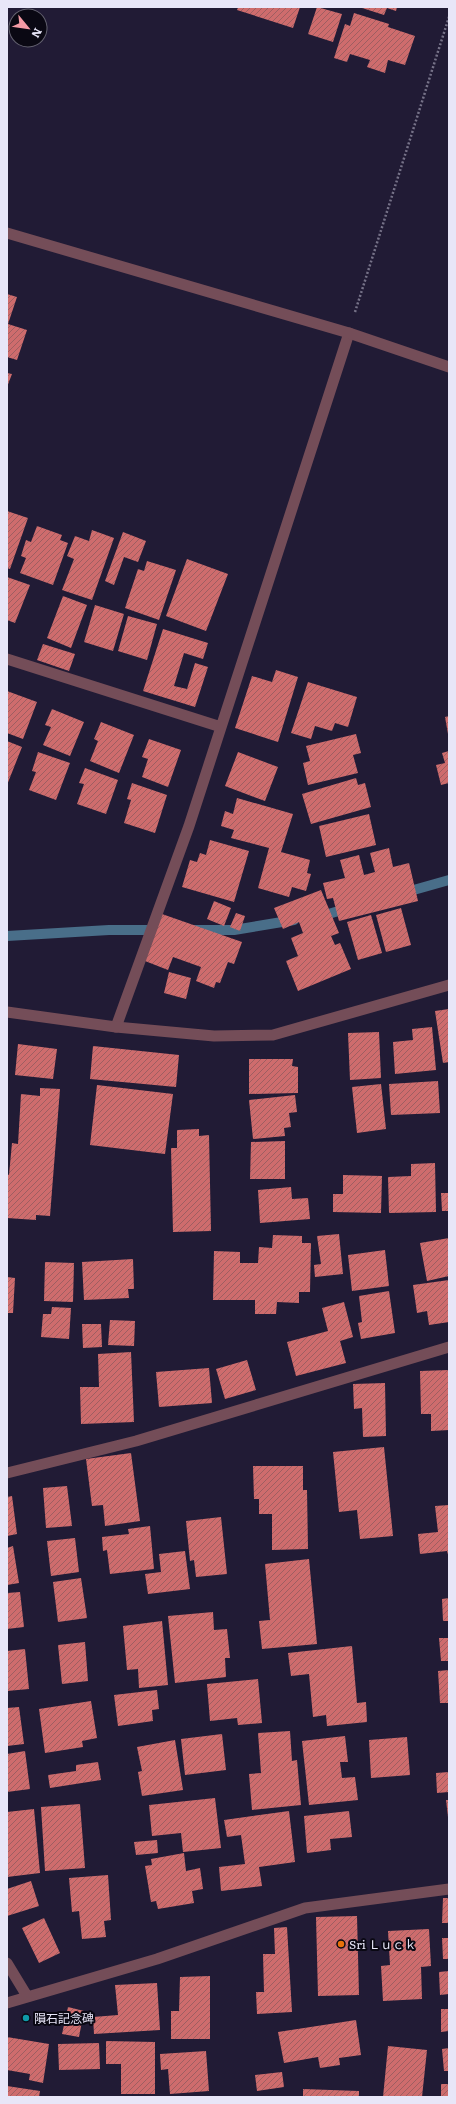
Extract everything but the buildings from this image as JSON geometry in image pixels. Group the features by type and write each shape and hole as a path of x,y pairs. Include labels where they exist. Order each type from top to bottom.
{"street":[{"path":"7,233 349,333 449,367"},
{"path":"116,1027 189,826 349,333"},
{"path":"7,659 221,728"},
{"path":"7,1012 116,1027 214,1036 273,1035 449,985"},
{"path":"7,1473 136,1441 449,1347"},
{"path":"7,2003 157,1959 305,1908 449,1890"},
{"path":"7,1963 27,1996"}],"path":[{"path":"349,333 449,16"}],"waterway":[{"path":"403,893 449,880"},
{"path":"318,917 349,908"},
{"path":"195,930 234,930 294,920"},
{"path":"7,936 109,930 159,930"}],"place":[{"name":"Sri Ｌｕｃｋ","path":"341,1944"},
{"name":"隕石記念碑","path":"26,2018"}]}
